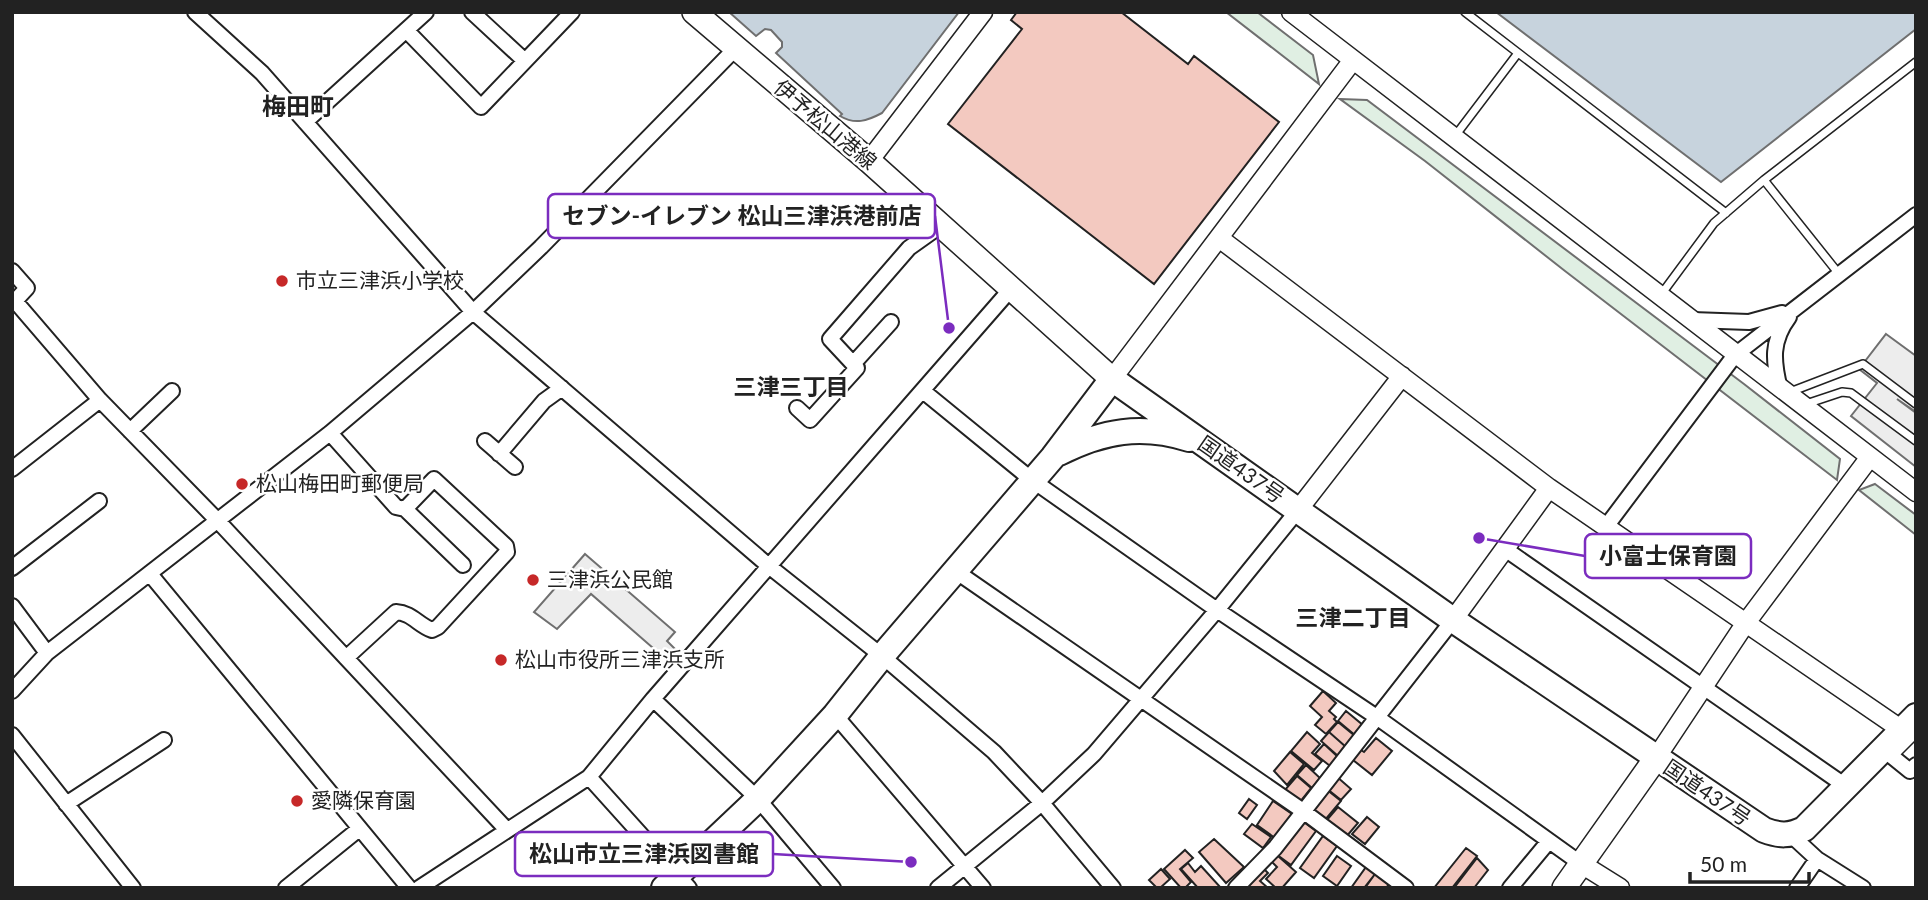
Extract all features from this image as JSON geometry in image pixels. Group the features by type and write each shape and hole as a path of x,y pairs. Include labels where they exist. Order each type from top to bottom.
{"highway":[{"name":"国道437号","path":"1112,379 1453,620 1656,758 1764,830 1777,835 1791,835"},
{"path":"677,884 835,715 954,570 1053,457 1112,379"},
{"path":"1053,457 1087,440 1124,431 1165,432 1203,444"},
{"path":"1791,835 1814,820 1847,787 1888,754 1911,727"}],"main road":[{"name":"伊予松山港線","path":"694,12 869,161 1112,379"},
{"path":"1564,888 1656,758"}],"street":[{"path":"195,12 262,73 473,312 770,567 882,656 994,752 1042,803 1113,888"},
{"path":"305,122 426,12"},
{"path":"472,12 525,61"},
{"path":"406,30 481,107 572,12"},
{"path":"869,161 983,12"},
{"path":"1291,12 1916,492"},
{"path":"12,691 47,653 330,432 473,312 541,247 735,49"},
{"path":"1112,379 1353,61"},
{"path":"1605,528 1735,355 1916,215"},
{"path":"797,408 810,420 857,368 830,339 909,248 940,226"},
{"path":"1219,238 1605,528 1745,624 1911,727"},
{"path":"12,271 27,288 14,302 100,400 217,520 507,830"},
{"path":"419,888 589,777 653,699 1010,290"},
{"path":"1690,320 1749,322 1796,308"},
{"path":"1783,391 1774,365 1776,339 1796,308"},
{"path":"853,364 891,322"},
{"path":"938,888 1042,803 1094,754 1217,610 1402,376"},
{"path":"499,454 544,401 562,388"},
{"path":"130,431 172,391"},
{"path":"923,391 1032,480 1217,610 1378,718 1580,863 1620,888"},
{"path":"12,469 100,400"},
{"path":"330,432 396,507 405,509 463,565"},
{"path":"485,441 515,467"},
{"path":"1656,758 1745,624 1870,457"},
{"path":"346,658 396,612 406,613 432,630 438,627 507,552 506,546 434,479 405,509"},
{"path":"1236,888 1275,848 1378,718 1549,488"},
{"path":"12,568 99,501"},
{"path":"1505,549 1847,787"},
{"path":"954,570 1303,811 1406,888"},
{"path":"149,574 409,888"},
{"path":"12,606 47,653"},
{"path":"653,699 758,799 833,888"},
{"path":"835,715 983,888"},
{"path":"12,735 133,888"},
{"path":"66,804 164,740"},
{"path":"1888,754 1910,771 1916,765"},
{"path":"589,777 677,884"},
{"path":"286,888 359,830"},
{"path":"1791,835 1817,859 1863,888"},
{"path":"1510,888 1549,841"},
{"path":"1797,888 1817,859"}],"lane":[{"path":"1465,12 1726,212"},
{"path":"1453,138 1518,53"},
{"path":"1660,297 1714,223 1764,180 1916,62"},
{"path":"1764,180 1839,274"},
{"path":"1783,391 1863,364 1916,404"},
{"path":"1802,405 1842,392 1851,393 1916,441"}],"green space":[{"path":"1226,12 1257,12 1313,55 1319,84"},
{"path":"1340,99 1367,100 1744,384 1840,459 1837,480 1425,161"},
{"path":"1875,484 1916,515 1916,535 1859,490"}],"shaded area":[{"path":"729,12 959,12 882,113 856,121 840,116 842,114 776,53 782,47 782,42 771,30 765,29 756,36"},
{"path":"1496,12 1916,12 1916,29 1721,182"},
{"path":"1886,334 1916,356 1916,412 1897,399 1916,413 1916,467 1851,416 1877,383 1859,369"},
{"path":"585,554 675,632 667,641 679,653 669,662 591,594 557,629 534,612"}],"building":[{"path":"1017,12 1121,12 1188,64 1194,56 1279,122 1154,284 948,124 1022,29 1011,20"},
{"path":"1323,691 1336,703 1329,711 1336,717 1334,719 1337,722 1326,734 1315,725 1322,717 1310,706"},
{"path":"1346,711 1364,726 1356,736 1338,721"},
{"path":"1338,722 1355,736 1346,747 1329,732"},
{"path":"1307,732 1320,744 1312,753 1322,761 1314,770 1291,751"},
{"path":"1329,732 1346,747 1338,756 1321,741"},
{"path":"1376,738 1392,751 1372,775 1353,760"},
{"path":"1324,744 1338,757 1330,766 1315,754"},
{"path":"1290,752 1304,764 1287,785 1274,771"},
{"path":"1306,765 1320,778 1312,788 1297,775"},
{"path":"1297,776 1311,788 1299,803 1284,791"},
{"path":"1336,776 1351,789 1341,800 1326,788"},
{"path":"1326,789 1341,801 1325,820 1310,808"},
{"path":"1249,799 1257,805 1247,819 1239,813"},
{"path":"1273,801 1292,814 1275,838 1257,825"},
{"path":"1338,807 1358,823 1346,837 1326,821"},
{"path":"1367,817 1379,827 1365,844 1352,834"},
{"path":"1301,820 1316,831 1291,865 1276,854"},
{"path":"1252,824 1271,837 1263,848 1244,834"},
{"path":"1323,836 1337,846 1314,878 1300,868"},
{"path":"1214,839 1244,867 1226,883 1199,852"},
{"path":"1466,848 1477,856 1452,888 1434,888"},
{"path":"1185,850 1193,858 1180,869 1191,882 1181,888 1164,869"},
{"path":"1278,856 1296,872 1282,888 1276,888 1266,879 1277,867 1272,862"},
{"path":"1337,856 1351,866 1337,886 1323,876"},
{"path":"1477,858 1488,870 1474,888 1454,888"},
{"path":"1188,863 1195,872 1201,866 1221,888 1198,888 1181,869"},
{"path":"1261,866 1268,873 1260,881 1268,888 1242,888"},
{"path":"1366,867 1375,874 1364,888 1351,888"},
{"path":"1161,869 1170,879 1157,888 1149,880"},
{"path":"1375,874 1389,884 1386,888 1365,888"}],"place":[{"name":"市立三津浜小学校","path":"282,281"},
{"name":"セブン-イレブン 松山三津浜港前店","path":"949,328"},
{"name":"松山梅田町郵便局","path":"242,484"},
{"name":"小富士保育園","path":"1479,538"},
{"name":"三津浜公民館","path":"533,580"},
{"name":"松山市役所三津浜支所","path":"501,660"},
{"name":"愛隣保育園","path":"297,801"},
{"name":"松山市立三津浜図書館","path":"911,862"}],"district":[{"name":"梅田町","path":"298,107"},
{"name":"三津三丁目","path":"791,387"},
{"name":"三津二丁目","path":"1353,618"}]}
